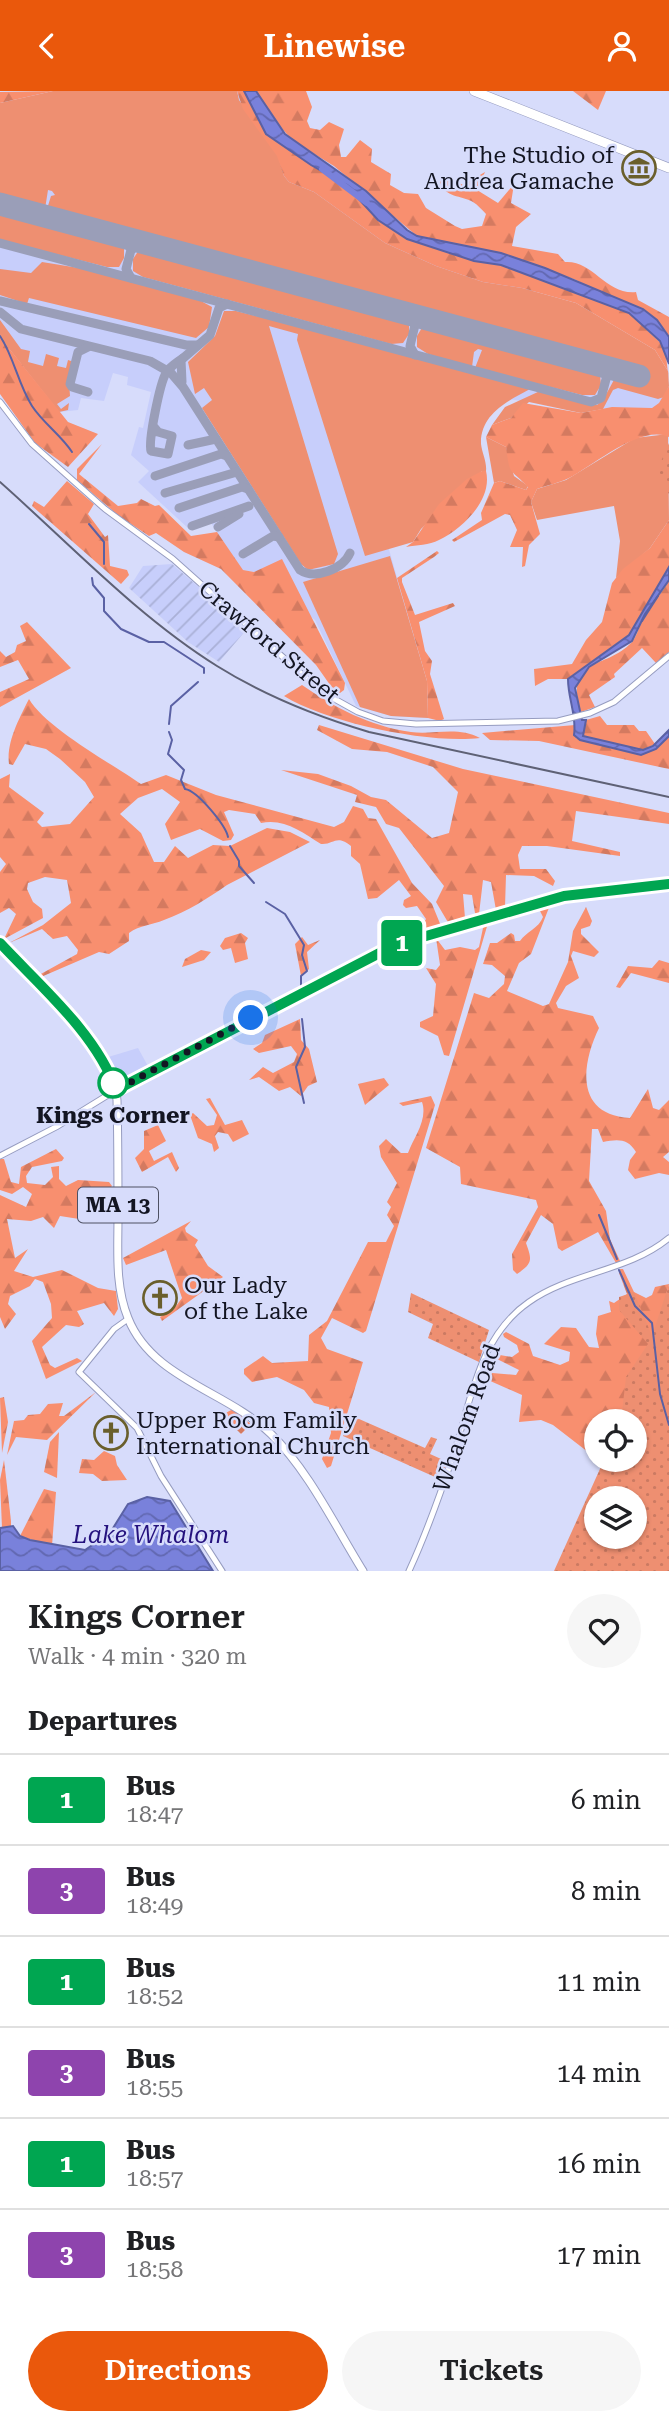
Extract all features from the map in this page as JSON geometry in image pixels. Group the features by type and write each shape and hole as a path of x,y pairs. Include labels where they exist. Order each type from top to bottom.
{"highway":[{"path":"474,91 669,168"}],"main road":[{"name":"Crawford Street","path":"0,402 21,433 85,492 121,523 166,553 321,692 343,705 383,720 416,724 543,722 573,718 622,697 669,656"},
{"path":"0,1156 128,1083 383,949 556,898 669,884"},
{"name":"MA 13","path":"0,943 64,1009 110,1076 116,1090 118,1271 128,1319 141,1341 161,1362 248,1415 276,1439 363,1571"},
{"path":"110,1076 128,1083"},
{"path":"104,1097 117,1104"},
{"name":"Whalom Road","path":"409,1571 446,1477 482,1362 499,1331 518,1310 537,1297 634,1260 669,1238"},
{"path":"128,1319 114,1329 79,1372 135,1425 161,1476 222,1571"}],"shaded area":[{"path":"53,91 237,91 239,100 278,156 284,176 289,182 314,192 385,243 436,266 483,282 522,288 576,303 655,350 668,371 669,386 664,397 658,399 618,388 613,390 603,409 581,413 529,402 511,418 492,425 505,407 540,391 597,405 603,400 615,378 638,384 641,369 47,209 51,196 55,195 52,191 48,190 45,209 0,196 0,103"},
{"path":"169,91 241,91 669,382 669,407 649,413 544,404 426,388 384,532 423,668 428,718 391,716 356,706 315,620 254,572 242,570 211,523 189,529 138,482 149,471 131,455 139,427 143,428 151,392 127,385 128,377 113,373 104,401 81,398 78,410 59,412 0,337 0,181"},
{"path":"0,212 124,246 124,258 119,267 107,267 0,240"},
{"path":"139,250 409,322 409,334 403,343 391,344 143,277 133,271 133,259"},
{"path":"42,262 85,269 201,301 212,307 209,327 196,338 29,298 27,304 0,295 0,269 31,273"},
{"path":"224,311 236,311 305,328 530,389 497,410 485,424 481,444 486,471 482,471 421,529 413,542 365,556 297,340 298,334 269,326 338,554 334,564 308,570 301,564 202,408 212,400 204,388 195,394 188,362 215,336"},
{"path":"0,320 21,349 30,351 28,362 43,366 46,354 59,358 57,366 66,368 68,360 74,362 69,381 70,396 57,404 61,409 69,403 68,410 59,412 0,337"},
{"path":"423,326 600,374 601,385 595,395 582,395 475,368 482,350 478,349 474,352 472,367 428,354 417,347 417,336"},
{"path":"668,434 669,520 650,548 616,578 620,541 614,506 537,520 531,502 537,489 566,480 635,438"},
{"path":"486,437 506,447 514,476 528,486 526,490 500,481 494,483"},
{"path":"669,443 669,494 656,473"},
{"path":"390,556 427,681 428,718 391,716 360,707 303,582"},
{"path":"172,564 247,629 219,662 188,642 129,588 143,566"},
{"path":"138,1048 149,1068 121,1080 105,1058"},
{"path":"669,1284 669,1571 554,1571 584,1504 584,1549 647,1549 647,1486 592,1486 599,1472 647,1472 647,1409 622,1409 626,1377 648,1344 619,1310 619,1297 634,1292 652,1336"},
{"path":"411,1293 489,1330 479,1362 428,1338 433,1324 408,1312"},
{"path":"350,1415 425,1448 431,1437 437,1439 430,1454 450,1463 444,1481 343,1436"}],"green space":[{"path":"53,91 0,103 0,92"},
{"path":"237,91 244,91 266,134 346,185 378,220 406,239 474,261 501,265 629,313 665,347 668,370 655,350 576,303 522,288 483,282 436,266 385,243 314,192 289,182 277,156 243,109"},
{"path":"256,91 306,91 312,107 307,121 310,128 320,130 329,122 344,129 339,145 341,157 346,157 360,140 372,149 371,162 391,174 390,185 404,193 418,194 426,208 462,229 482,226 486,214 473,202 446,191 440,182 446,176 463,185 485,172 477,190 498,203 514,184 511,203 531,214 516,227 512,246 558,254 565,262 584,266 616,288 636,292 638,300 669,317 669,337 665,330 626,302 608,297 576,280 501,253 417,236 334,166 293,141 270,115"},
{"path":"573,91 606,91 598,110"},
{"path":"0,337 68,422 98,434 68,467 35,443 0,394"},
{"path":"669,386 669,437 658,434 632,441 569,478 537,489 531,502 540,534 529,545 525,566 522,567 523,547 510,547 517,530 510,515 505,514 454,542 452,540 482,520 481,513 494,483 500,481 526,490 528,487 511,470 506,447 486,437 492,425 511,418 523,403 581,413 612,407 652,408 659,403"},
{"path":"102,444 79,474 118,506 137,503 141,499 155,506 159,505 191,536 217,532 243,570 254,572 282,559 345,683 344,690 335,692 316,665 221,569 184,552 156,533 149,536 119,516 77,480 77,469"},
{"path":"486,471 485,492 466,521 439,540 406,547 413,542 439,504 467,479"},
{"path":"67,481 94,504 88,514 105,537 108,535 110,566 127,570 129,575 121,584 32,506 34,501 44,507"},
{"path":"669,520 669,567 629,635 568,679 548,679 535,686 534,669 572,664 586,640 602,622 612,583 623,569 650,548"},
{"path":"437,551 439,553 434,557 402,578 402,582 415,615 453,603 455,606 419,622 425,651 432,661 430,674 444,719 440,721 428,718 427,681 397,578"},
{"path":"669,580 669,652 656,663 642,648 614,674 615,677 589,695 595,707 581,712 577,694 578,681 583,672 632,642 646,612"},
{"path":"27,622 71,668 0,707 0,692 29,679 18,660 0,667 0,651 6,657 15,652 17,645 26,641 20,626"},
{"path":"302,685 367,721 411,732 463,732 480,738 434,738 352,723 303,706 284,696"},
{"path":"29,699 64,733 141,784 166,775 216,795 334,827 344,822 353,806 363,809 368,818 376,819 412,883 432,904 441,926 423,931 422,926 426,919 417,906 406,908 403,905 404,900 411,896 399,880 377,898 368,899 360,864 351,856 351,846 342,841 321,844 285,824 261,823 255,814 229,810 224,812 234,835 231,840 223,841 200,829 171,840 165,824 180,802 162,789 138,798 120,814 141,833 154,862 164,862 175,846 188,858 213,845 230,846 267,828 290,832 310,842 227,885 181,913 133,930 129,933 129,941 109,954 99,952 41,977 39,975 77,954 78,950 67,936 53,939 42,929 9,943 43,925 71,903 67,880 45,877 28,883 27,889 33,902 42,909 43,918 4,939 16,914 9,908 0,913 0,872 6,864 0,857 0,779 10,774 9,787 44,813 37,822 42,827 70,824 94,797 85,782 46,749 25,744 13,765 9,764 12,739"},
{"path":"600,716 607,725 634,725 639,731 646,731 655,744 643,750 583,736 581,731 586,720"},
{"path":"319,725 463,769 669,813 669,824 576,811 572,841 620,852 620,856 547,846 522,846 518,855 520,869 546,869 555,881 553,886 534,876 506,875 505,907 496,910 491,882 483,880 479,914 475,913 472,895 463,894 465,918 449,924 436,902 444,886 399,828 386,824 376,807 355,802 357,795 281,770 318,774 351,786 371,797 386,800 432,838 449,833 458,792 433,767 387,752 352,749 317,730"},
{"path":"575,725 576,738 580,740 632,753 656,749 669,736 669,769 539,741 490,740 482,733"},
{"path":"550,905 531,954 519,963 507,991 543,1006 549,1004 568,962 573,931 586,907 592,921 590,926 581,929 581,934 599,952 594,957 573,951 571,956 579,978 566,986 556,1003 558,1008 593,1016 599,1028 586,1072 591,1098 599,1108 612,1115 630,1118 648,1089 653,1108 659,1110 669,1100 669,1152 663,1157 669,1162 669,1175 659,1173 635,1179 628,1170 630,1160 636,1152 633,1147 622,1141 603,1142 598,1129 592,1129 589,1181 606,1211 610,1239 620,1261 616,1263 598,1232 562,1251 558,1248 553,1224 541,1215 526,1243 530,1261 517,1274 513,1270 512,1254 538,1207 536,1200 461,1184 460,1167 426,1148 474,993 489,998 504,984 505,976 492,965 483,964 490,943 497,943 511,933 515,941 520,941 541,921 543,917 539,909"},
{"path":"488,923 449,1056 444,1055 438,1036 420,1027 420,1022 433,1016 436,984 426,968 436,970 440,965 436,938 445,950 460,947 475,950 479,947 483,928"},
{"path":"241,933 248,938 245,943 248,959 235,963 231,948 223,950 220,946 225,938"},
{"path":"302,937 308,945 320,940 307,952 309,969 301,976 295,944"},
{"path":"201,950 211,952 204,960 182,967 185,959"},
{"path":"659,960 669,963 669,983 631,973 620,988 616,987 628,966 652,968"},
{"path":"300,1019 301,1040 309,1049 317,1082 308,1086 301,1096 290,1087 279,1091 259,1077 249,1080 263,1067 273,1073 294,1062 297,1054 291,1046 259,1053 253,1049 262,1043 265,1035"},
{"path":"384,1078 389,1085 365,1105 358,1084"},
{"path":"431,1096 435,1105 366,1331 363,1333 332,1318 321,1338 327,1349 363,1362 331,1466 327,1468 322,1459 331,1433 329,1407 314,1403 304,1390 277,1377 252,1382 244,1374 244,1369 263,1356 272,1363 308,1361 309,1335 327,1321 368,1242 386,1242 394,1226 387,1215 391,1207 387,1202 397,1183 381,1157 379,1146 386,1139 401,1153 408,1153 422,1122 422,1102 403,1106 399,1103"},
{"path":"210,1098 225,1125 242,1120 249,1134 233,1142 228,1134 218,1132 215,1136 219,1148 214,1152 212,1144 198,1138 190,1115 193,1113 207,1126 214,1125 217,1115 206,1099"},
{"path":"158,1125 166,1141 149,1151 154,1161 172,1152 179,1168 176,1172 168,1157 142,1172 135,1158 144,1149 144,1131"},
{"path":"56,1149 64,1158 62,1161 32,1167 26,1176 27,1183 45,1185 53,1177 51,1167 59,1166 59,1179 66,1186 78,1180 109,1182 112,1186 109,1189 88,1191 84,1195 83,1208 88,1214 97,1215 92,1221 60,1216 54,1228 43,1217 31,1221 7,1219 15,1258 28,1249 14,1271 33,1277 62,1270 98,1288 116,1291 118,1309 114,1316 104,1303 77,1311 84,1324 79,1327 66,1325 42,1347 50,1365 55,1368 77,1358 82,1361 46,1379 32,1341 52,1318 51,1304 43,1282 35,1279 30,1286 10,1296 8,1304 16,1314 5,1329 0,1317 0,1195 26,1207 32,1194 23,1187 12,1194 0,1190 0,1159 4,1159 11,1182 19,1184 21,1167"},
{"path":"191,1221 185,1228 186,1232 198,1240 195,1245 208,1266 223,1277 162,1321 160,1317 173,1310 182,1298 166,1250 126,1265 123,1258"},
{"path":"620,1269 623,1269 634,1292 646,1298 652,1295 655,1287 669,1284 636,1409 584,1409 584,1449 553,1425 541,1420 519,1422 522,1395 488,1380 492,1373 516,1375 519,1370 495,1358 494,1354 512,1357 519,1352 517,1345 503,1334 506,1332 529,1344 533,1356 560,1365 569,1361 570,1352 544,1344 561,1327 576,1328 589,1347 599,1348 596,1334 598,1316 611,1312 609,1301 614,1303 627,1294"},
{"path":"96,1392 47,1440 16,1437 7,1455 14,1421 24,1420 28,1415 40,1414 48,1404 63,1403 59,1416 64,1416"},
{"path":"4,1397 8,1422 2,1453 0,1398"},
{"path":"233,1409 251,1424 241,1434 222,1415"},
{"path":"59,1432 57,1478 44,1472 50,1442"},
{"path":"104,1451 115,1456 117,1465 127,1480 102,1481 93,1474 79,1473 82,1459 94,1460"},
{"path":"4,1460 11,1526 2,1528 0,1480"},
{"path":"44,1489 56,1492 52,1546 20,1536"}],"water":[{"path":"244,91 256,91 285,134 366,191 407,230 417,236 501,253 545,268 643,309 657,320 669,337 669,364 660,341 629,313 501,265 474,261 407,239 378,220 346,185 266,134"},
{"path":"669,567 669,580 645,614 632,641 589,667 575,688 582,720 586,720 583,736 643,750 653,746 669,730 669,736 656,749 641,755 580,740 574,735 568,679 629,635"},
{"name":"Lake Whalom","path":"147,1497 170,1501 213,1571 0,1571 0,1528 13,1526 20,1536 30,1540 85,1550 110,1533 128,1504"}],"waterway":[{"path":"322,169 367,203"},
{"path":"0,336 32,406 72,452"},
{"path":"89,524 104,542 104,564"},
{"path":"92,578 93,585 104,598 104,611 121,629 149,642 164,642 204,668 204,673"},
{"path":"642,621 658,596"},
{"path":"169,724 171,706 198,682"},
{"path":"169,732 172,740 168,754 184,770 181,780 185,789 211,810 228,837"},
{"path":"230,846 239,866 254,883"},
{"path":"266,902 285,914 304,945 302,955 307,971 301,976 301,987"},
{"path":"302,1019 305,1047 296,1067 304,1103"},
{"path":"599,1215 617,1259"},
{"path":"619,1270 635,1306 652,1323 660,1394 669,1425"}],"taxiway":[{"path":"123,237 130,242 131,250"},
{"path":"131,278 126,269 131,250 142,242"},
{"path":"0,243 591,402 601,398 609,368"},
{"path":"0,301 186,345 198,345"},
{"path":"182,382 181,360 210,335 219,308 227,304"},
{"path":"0,312 21,329 150,361 171,373 183,387 300,570 313,574 328,571 341,564 350,553"},
{"path":"408,314 415,325"},
{"path":"415,355 410,346 415,325 427,319"},
{"path":"88,347 78,352 70,384 88,392"},
{"path":"153,426 158,432 172,436 168,454 151,451 153,425 166,373 183,358"},
{"path":"188,445 216,439"},
{"path":"155,476 221,454 227,456"},
{"path":"165,493 237,472"},
{"path":"179,508 242,487 248,489"},
{"path":"192,526 249,506"},
{"path":"218,527 239,514"},
{"path":"243,554 273,536 279,537"}],"runway":[{"path":"0,204 639,376"}],"railway":[{"path":"0,482 159,625 217,666 272,696 369,732 669,797"}],"bus line":[{"name":"1","path":"0,943 72,1019 106,1069 116,1090 395,945 564,896 669,884"}],"place":[{"name":"The Studio of Andrea Gamache","path":"639,168"},
{"name":"Kings Corner","path":"113,1083"},
{"name":"Our Lady of the Lake","path":"160,1298"},
{"name":"Upper Room Family International Church","path":"111,1433"}],"route":[{"path":"113,1083 116,1090 251,1018"}]}
